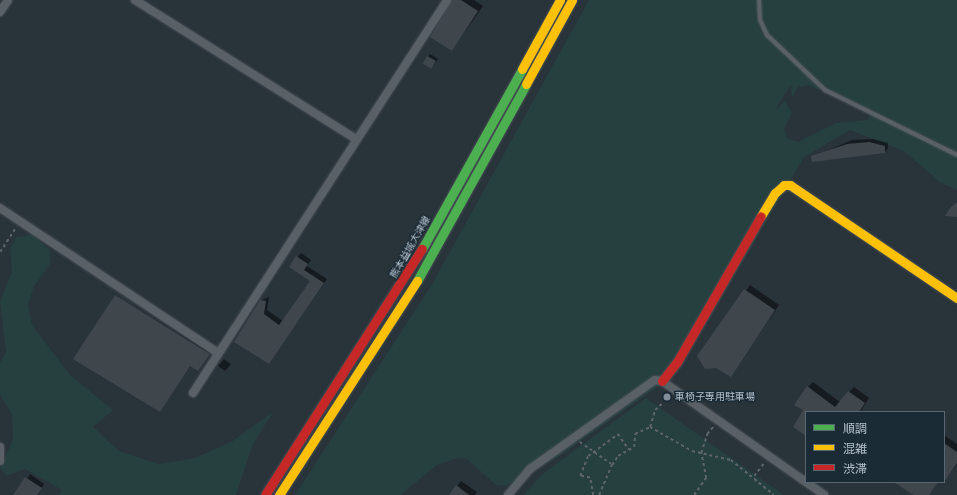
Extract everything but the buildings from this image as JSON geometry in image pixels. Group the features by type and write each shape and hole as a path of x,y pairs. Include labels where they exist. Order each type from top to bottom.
{"main road":[{"name":"熊本益城大津線","path":"265,495 406,278 560,0"},
{"path":"279,495 419,278 572,0"},
{"path":"662,381 677,362 775,193 784,184 790,185 957,298"}],"street":[{"path":"0,12 8,0"},
{"path":"135,0 356,139"},
{"path":"193,393 217,352 448,0"},
{"path":"0,208 217,352"},
{"path":"508,495 530,469 655,380 662,381 805,482"},
{"path":"0,447 0,461"},
{"path":"807,483 824,495"}],"lane":[{"path":"760,0 760,20 767,35 825,90 957,155"}],"path":[{"path":"0,252 20,221"},
{"path":"650,428 655,410 671,394"},
{"path":"694,495 706,478 701,453 706,434 715,425"},
{"path":"599,495 612,465 634,447 635,434 650,428 701,453 731,460 754,476 774,495"},
{"path":"593,495 590,478 580,476 588,456 618,434 629,450"},
{"path":"580,442 612,465"},
{"path":"754,476 766,460"}],"green space":[{"path":"589,0 957,0 957,190 941,183 904,151 850,130 804,157 677,373 555,459 505,486 496,485 467,459 457,458 437,465 400,495 295,495 431,286","holes":["791,85 792,98 798,87 808,85 873,112 867,120 836,123 798,142 787,138 784,129 792,113 785,101 775,110"]},
{"path":"33,235 50,250 50,264 34,286 28,305 32,325 70,375 113,410 93,427 119,451 158,464 195,458 231,442 273,412 253,444 236,495 59,495 62,490 25,469 6,476 0,468 13,440 12,414 0,395 0,363 6,352 0,301 12,272 10,249 16,237"},
{"path":"646,398 784,495 524,495 541,475"}],"traffic: fast":[{"path":"422,249 522,69"},
{"path":"417,281 526,84"}],"traffic: slow":[{"path":"522,69 560,0"},
{"path":"526,84 572,0"},
{"path":"761,216 775,193 784,185 790,185 957,298"},
{"path":"279,495 417,281"}],"traffic: jam":[{"path":"662,381 677,362 761,216"},
{"path":"265,495 422,249"}],"place":[{"name":"車椅子専用駐車場","path":"667,397"}]}
